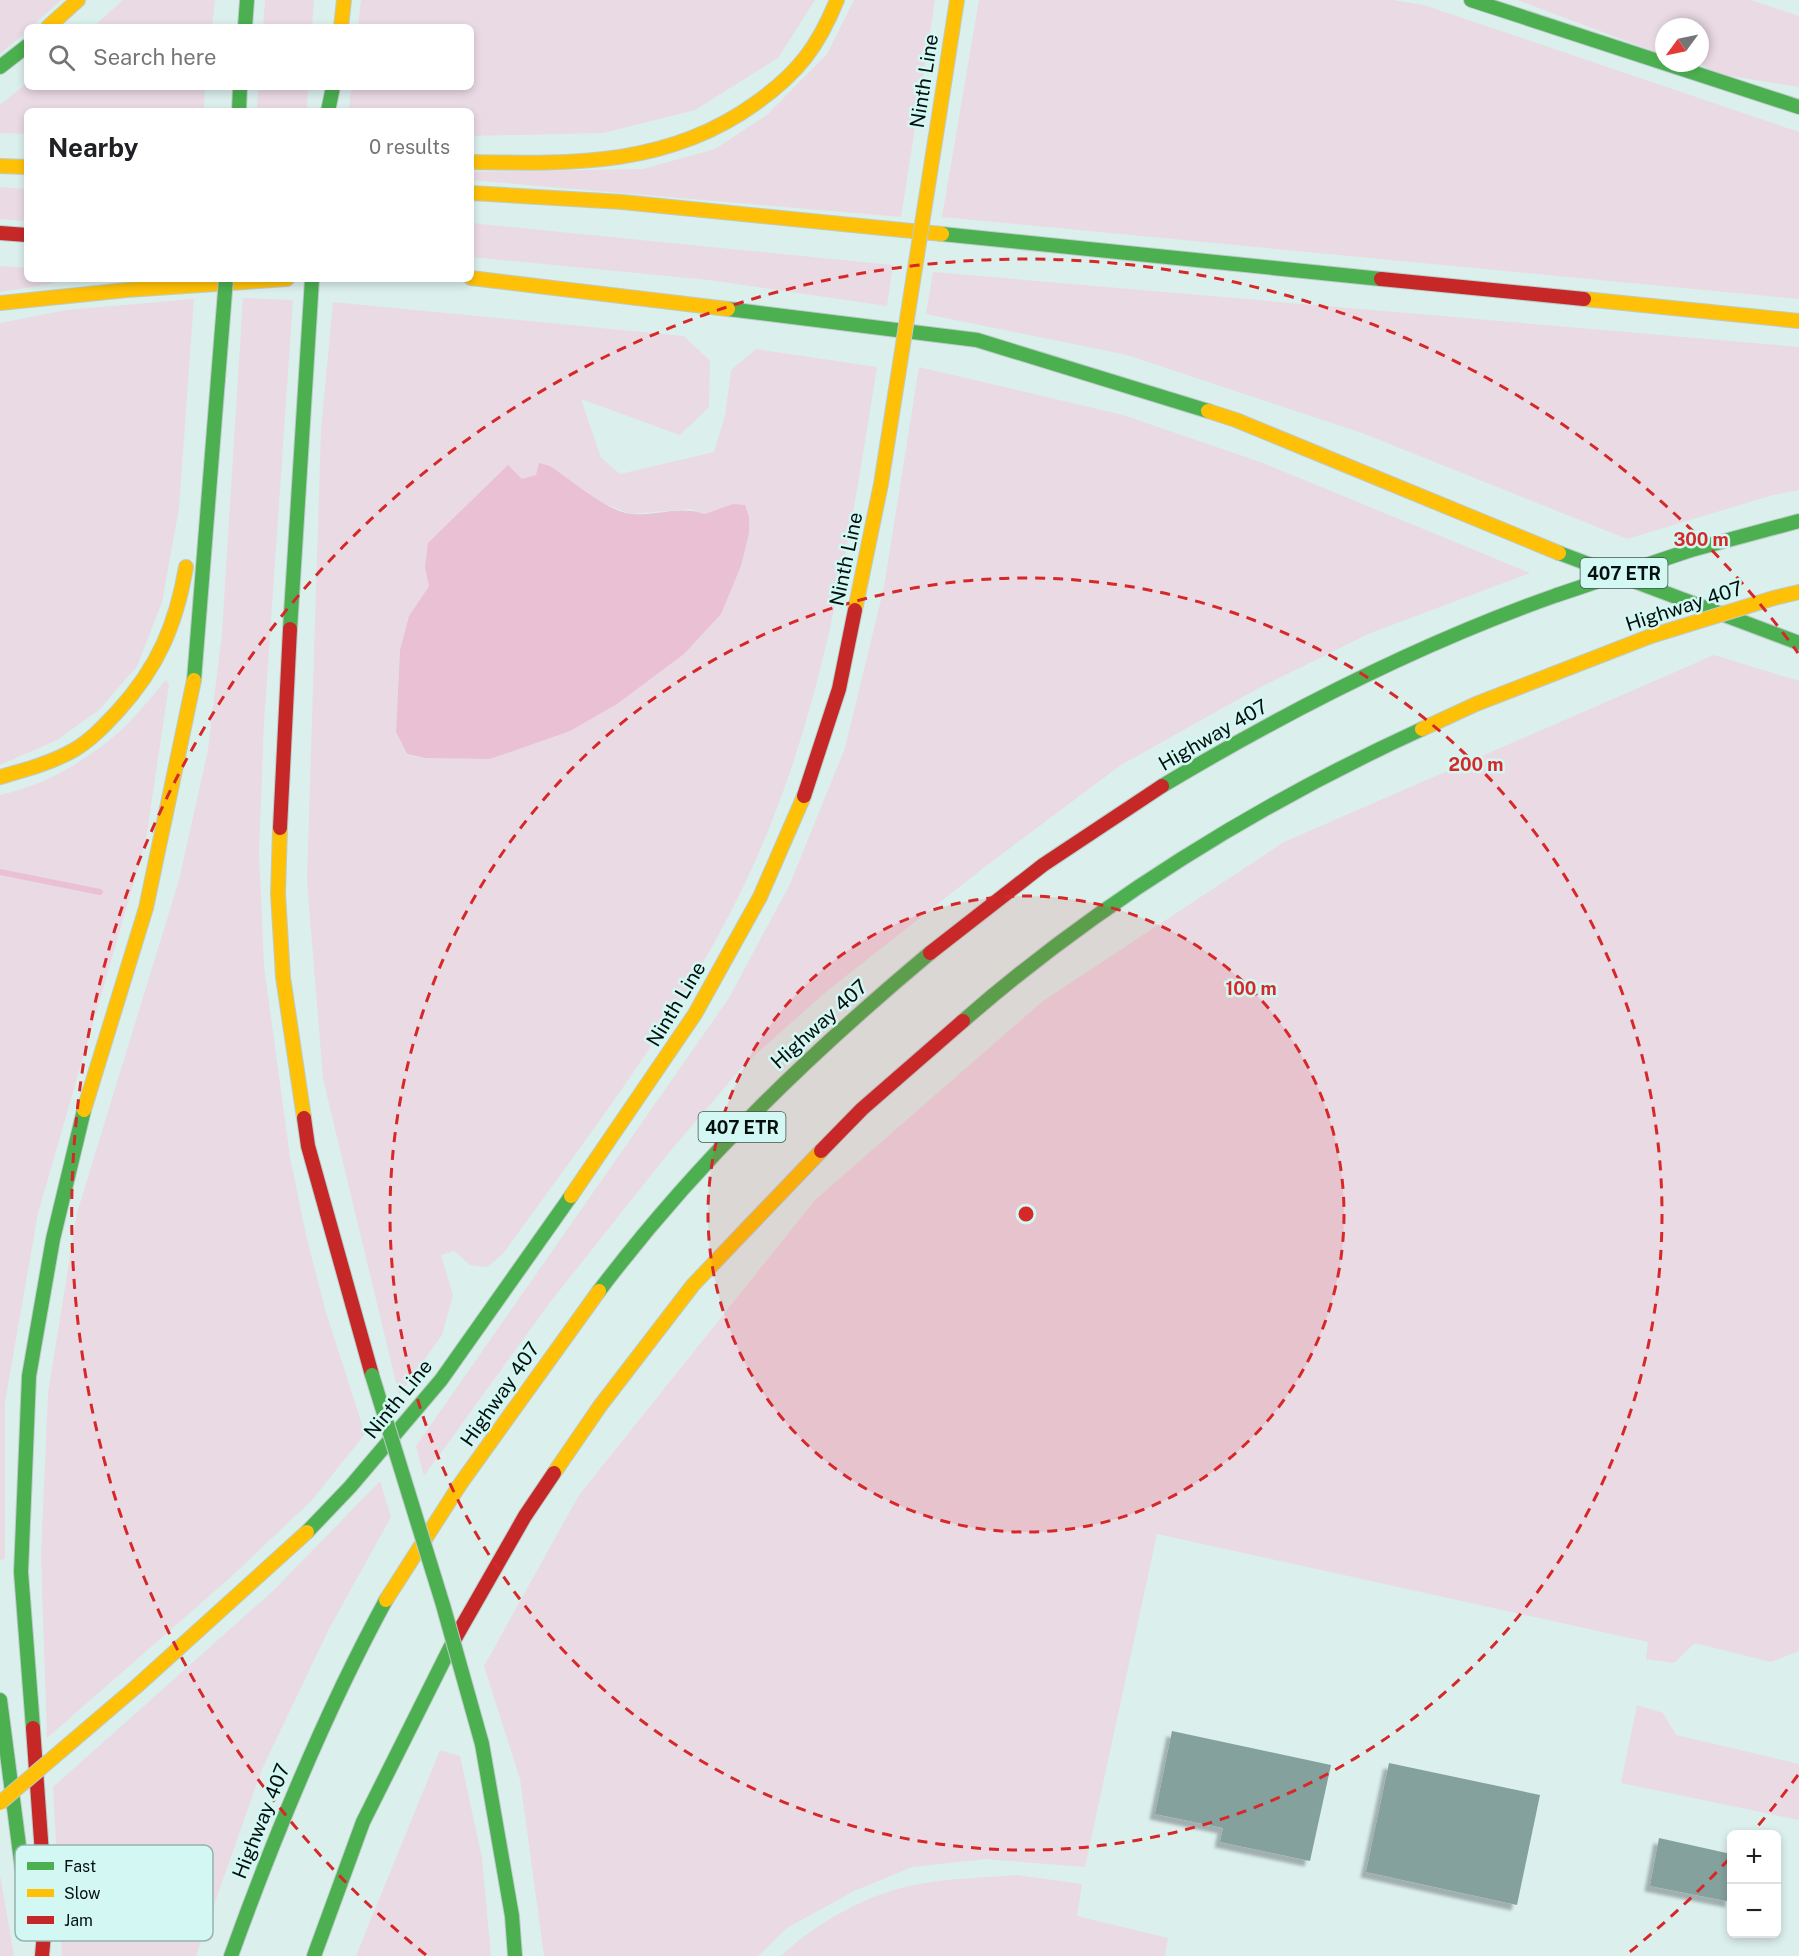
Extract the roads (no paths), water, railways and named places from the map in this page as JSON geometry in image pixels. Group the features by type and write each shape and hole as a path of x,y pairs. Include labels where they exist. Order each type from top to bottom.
{"main road":[{"path":"51,24 78,0"},
{"path":"245,24 246,0"},
{"path":"341,24 344,0"},
{"path":"474,162 554,163 651,153 707,132 752,108 790,75 822,37 837,0"},
{"name":"Ninth Line","path":"0,1803 137,1686 294,1546 350,1487 441,1380 612,1138 695,1014 760,897 800,809 839,689 881,484 957,0"},
{"path":"1471,0 1799,107"},
{"path":"0,67 23,50"},
{"path":"239,108 240,90"},
{"path":"322,90 322,108"},
{"path":"329,108 332,90"},
{"path":"0,166 24,167"},
{"path":"474,193 622,202 1799,321"},
{"path":"0,233 24,235"},
{"path":"474,278 977,340 1236,420 1526,541 1799,643"},
{"path":"41,1845 21,1572 29,1376 58,1217 84,1110 146,908 194,684 226,282"},
{"path":"0,303 127,290 243,282"},
{"path":"312,282 280,763 278,894 283,976 308,1146 372,1375 443,1605 482,1744 512,1916 515,1956"},
{"path":"0,777 39,767 85,742 117,712 158,661 180,602 218,380"},
{"name":"Highway 407","path":"231,1956 264,1861 317,1736 372,1626 453,1493 591,1299 691,1179 794,1073 910,968 1025,879 1174,779 1309,702 1454,634 1557,595 1691,550 1799,520"},
{"name":"Highway 407","path":"314,1956 363,1822 437,1669 525,1516 600,1406 693,1285 862,1109 988,999 1114,904 1248,819 1361,758 1476,704 1651,636 1799,592"},
{"path":"0,1700 18,1845"},
{"path":"34,1941 37,1956"},
{"path":"42,1956 43,1941"}],"waterway":[{"path":"0,872 100,892"}]}
